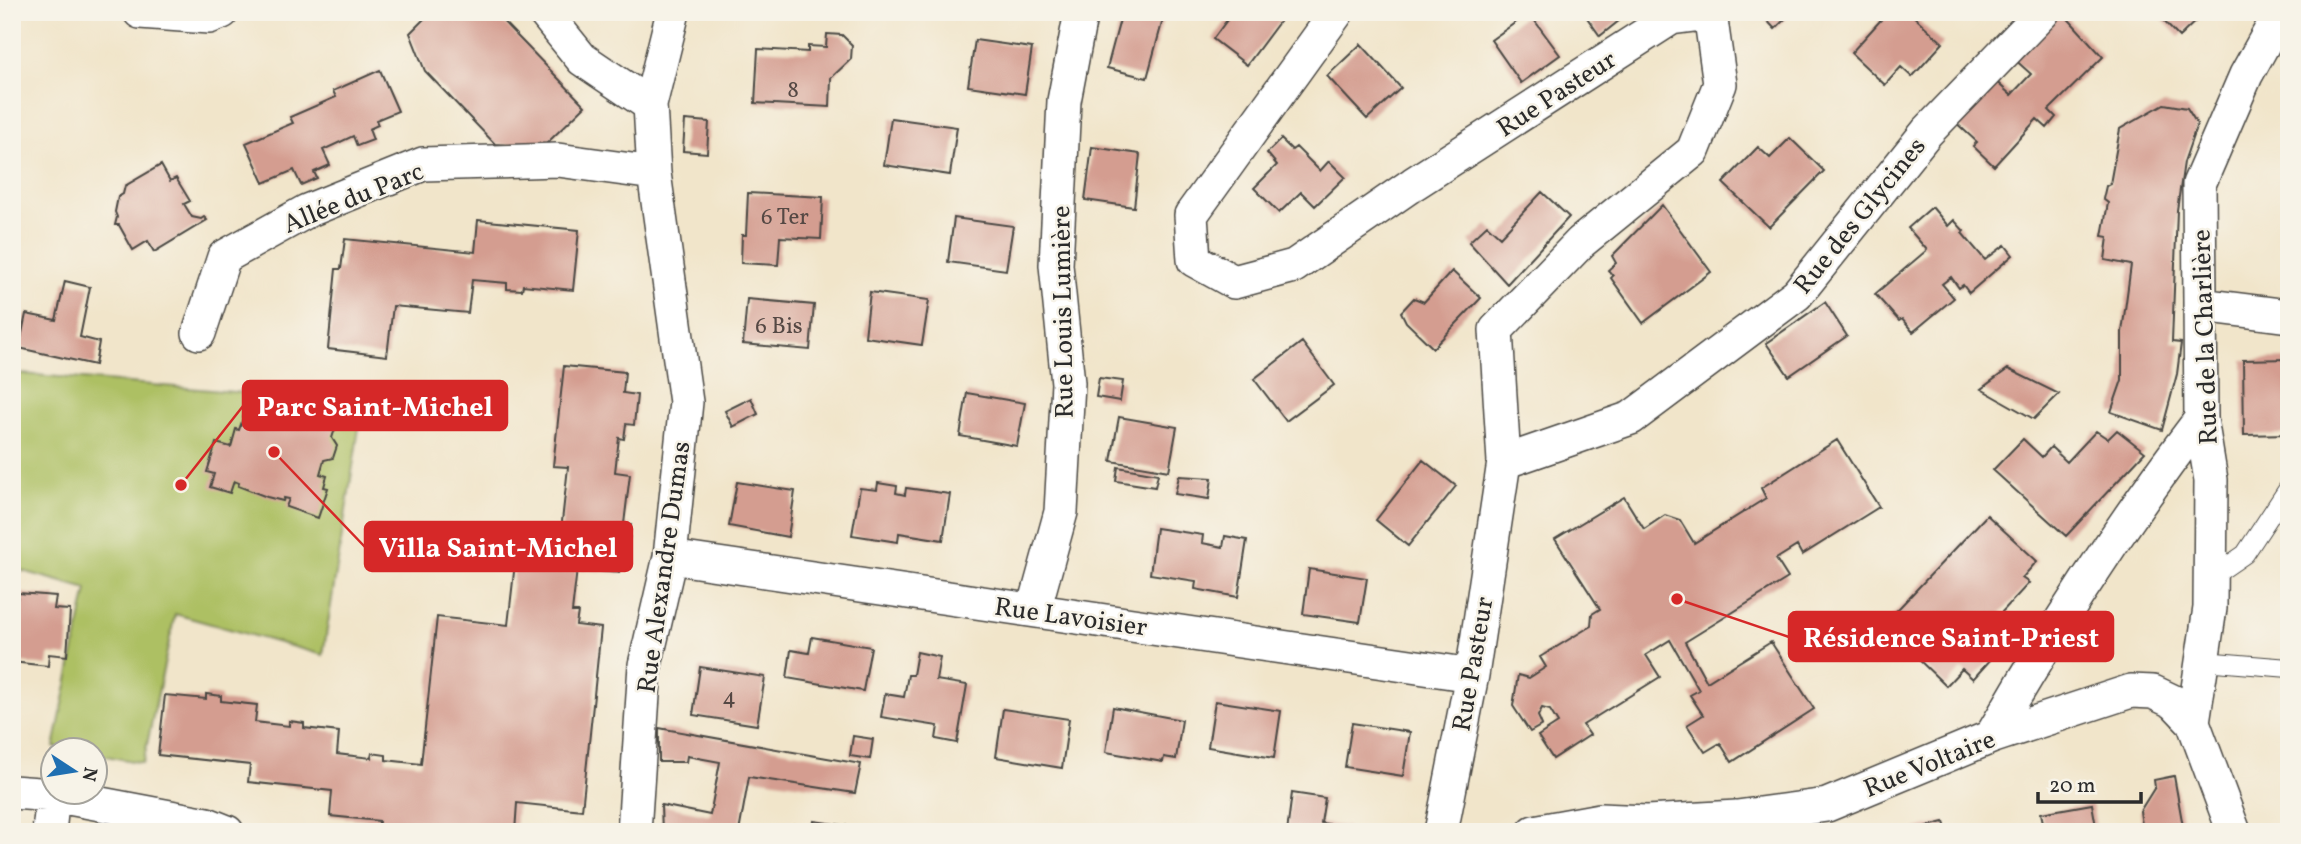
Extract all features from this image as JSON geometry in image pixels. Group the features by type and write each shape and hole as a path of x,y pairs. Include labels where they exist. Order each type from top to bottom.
{"street":[{"path":"141,12 209,17 222,12"},
{"path":"544,12 582,59 650,105"},
{"name":"Rue Alexandre Dumas","path":"634,832 645,665 670,557 687,402 654,173 650,105 673,12"},
{"name":"Rue Louis Lumière","path":"1034,610 1061,512 1068,383 1056,265 1064,101 1081,12"},
{"name":"Rue Pasteur","path":"1337,12 1191,215 1194,260 1234,282 1294,266 1413,184 1671,18 1710,13 1720,84 1693,151 1581,242 1496,330 1504,462 1472,675 1441,832"},
{"name":"Rue des Glycines","path":"1504,462 1632,418 1797,294 1927,132 2043,12"},
{"name":"Rue de la Charlière","path":"2193,722 2210,608 2211,480 2201,419 2199,184 2246,75 2281,12"},
{"name":"Allée du Parc","path":"199,333 224,257 307,211 423,164 558,160 654,173"},
{"path":"2201,305 2289,316"},
{"path":"1991,737 2034,662 2083,587 2201,419"},
{"name":"Rue Lavoisier","path":"670,557 1472,675"},
{"name":"Rue Voltaire","path":"1534,832 1724,818 1827,804 1991,737 2131,691 2153,692 2174,702 2193,722 2234,832"},
{"path":"12,792 38,794"},
{"path":"108,805 207,824 227,832"},
{"path":"49,832 52,806"}],"lane":[{"path":"2210,578 2245,554 2289,487"},
{"path":"2203,661 2289,668"}],"green space":[{"path":"12,373 363,403 323,655 175,614 143,763 108,756 108,736 56,736 87,589 12,568"}],"building":[{"path":"431,12 494,12 585,106 542,148 495,144 425,71 410,33"},
{"path":"1122,12 1165,12 1147,78 1107,68"},
{"path":"1233,12 1274,12 1282,18 1247,65 1213,39"},
{"path":"1583,12 1630,12 1600,36"},
{"path":"1759,12 1792,12 1775,29"},
{"path":"1888,12 1909,12 1943,43 1912,77 1901,67 1885,85 1851,53"},
{"path":"2058,12 2062,12 2103,57 2049,110 2056,117 2047,128 2037,119 1994,166 1973,146 1977,142 1953,120 1992,78 2011,95 2031,74 2012,57"},
{"path":"2155,12 2205,12 2179,37"},
{"path":"1529,13 1560,55 1521,83 1491,40"},
{"path":"827,34 842,35 852,45 851,59 831,78 830,107 755,103 758,49 808,52 808,46 826,47"},
{"path":"975,40 1032,48 1025,94 968,86"},
{"path":"1361,44 1401,88 1367,119 1327,76"},
{"path":"380,70 398,111 376,120 378,125 369,129 373,140 357,146 353,136 323,150 330,165 314,172 317,178 301,185 294,170 264,183 246,143 293,123 290,117 336,97 333,91"},
{"path":"2164,104 2187,108 2197,124 2184,162 2177,210 2172,342 2181,343 2177,374 2162,430 2111,412 2122,380 2122,332 2131,265 2105,260 2108,237 2102,236 2108,203 2103,199 2106,186 2110,184 2120,129"},
{"path":"891,118 957,127 950,175 884,165"},
{"path":"685,120 709,122 707,153 683,151"},
{"path":"1790,138 1824,171 1769,227 1723,183 1758,147 1770,158"},
{"path":"1281,139 1292,150 1296,147 1320,171 1329,161 1345,177 1315,206 1301,192 1279,213 1254,188 1277,165 1267,153"},
{"path":"1092,147 1140,154 1134,207 1085,200"},
{"path":"161,165 170,181 176,178 190,201 184,204 192,217 204,217 207,220 154,252 148,241 133,250 119,225 115,225 118,197 123,194 125,186"},
{"path":"1542,192 1569,217 1507,284 1469,242 1487,225 1500,237"},
{"path":"748,193 823,197 821,239 780,237 778,265 741,263 742,235 746,235"},
{"path":"1662,205 1711,272 1643,323 1608,270 1616,263 1612,256"},
{"path":"1932,207 1948,226 1954,220 1985,260 2005,245 2013,255 1969,293 1963,285 1959,288 1951,277 1942,284 1954,298 1913,332 1902,319 1899,321 1875,294 1927,250 1908,228"},
{"path":"954,218 1013,226 1006,270 948,262"},
{"path":"478,220 579,230 573,290 523,285 522,290 507,289 507,283 472,280 468,313 393,306 387,356 328,349 336,269 341,269 345,239 475,252"},
{"path":"1452,271 1481,298 1433,348 1406,322 1401,312 1414,298 1424,302"},
{"path":"65,281 90,287 80,337 99,342 95,365 19,348 26,314 56,320"},
{"path":"870,292 929,300 922,345 865,337"},
{"path":"747,299 814,305 810,350 743,344"},
{"path":"1825,302 1847,336 1789,376 1766,343"},
{"path":"1302,342 1334,385 1286,421 1254,379"},
{"path":"2289,359 2289,434 2244,435 2243,360"},
{"path":"564,366 625,372 623,393 637,395 634,425 626,424 624,439 619,438 615,472 630,474 624,524 631,525 629,540 623,539 619,573 577,569 572,612 578,612 576,625 601,628 582,810 517,803 515,832 378,832 379,821 330,816 332,791 248,782 250,765 158,755 165,695 206,699 206,694 221,696 221,701 257,705 255,722 289,726 289,721 304,723 304,728 339,732 337,754 371,758 372,753 386,755 386,760 421,764 437,617 508,625 515,563 557,567 568,467 553,466"},
{"path":"2008,369 2059,394 2034,419 1981,389"},
{"path":"1099,378 1123,381 1120,401 1096,397"},
{"path":"252,392 309,410 308,414 337,423 332,438 337,446 333,458 324,460 320,474 327,476 324,487 328,488 318,518 286,507 289,499 284,498 283,501 267,497 238,486 239,483 234,481 230,493 210,487 214,474 207,472 216,443 231,447"},
{"path":"967,393 1025,403 1017,446 960,436"},
{"path":"751,398 758,414 733,427 725,411"},
{"path":"1119,417 1177,427 1169,471 1111,461"},
{"path":"2117,430 2145,452 2066,536 1993,470 2023,439 2042,457 2051,447 2067,462 2096,431 2108,439"},
{"path":"1837,440 1879,507 1802,555 1797,546 1776,559 1788,578 1685,642 1707,682 1771,642 1814,709 1732,762 1720,743 1705,752 1687,725 1703,715 1690,695 1699,690 1670,640 1646,655 1660,677 1583,725 1590,735 1553,759 1538,736 1558,723 1550,710 1542,708 1538,716 1542,725 1530,732 1513,706 1518,675 1529,678 1546,667 1540,657 1591,626 1592,614 1600,609 1555,539 1624,497 1644,529 1665,515 1680,520 1694,543 1766,498 1761,488"},
{"path":"1423,460 1456,486 1408,546 1376,520"},
{"path":"1118,467 1158,474 1155,487 1116,481"},
{"path":"1179,476 1212,478 1209,499 1175,494"},
{"path":"737,482 795,491 788,537 729,526"},
{"path":"878,483 897,486 896,493 905,495 906,488 950,494 943,540 899,533 898,542 852,535 860,488 877,490"},
{"path":"1987,515 2037,561 2022,578 2029,583 2001,613 2014,624 1996,643 2001,648 1973,679 1962,669 1946,686 1883,625"},
{"path":"1156,528 1203,535 1202,543 1223,547 1225,536 1247,540 1238,597 1195,589 1196,581 1150,574"},
{"path":"1309,569 1367,578 1360,622 1303,614"},
{"path":"18,593 56,596 54,609 70,610 67,656 49,654 48,666 12,662 12,600 17,600"},
{"path":"812,637 871,647 863,691 787,678 791,650 809,653"},
{"path":"917,652 940,657 936,680 967,685 957,743 936,739 938,726 881,717 885,694 904,697 908,675 913,675"},
{"path":"700,667 765,677 757,725 693,715"},
{"path":"1215,701 1281,711 1274,758 1208,747"},
{"path":"1113,707 1182,720 1176,759 1164,757 1163,762 1106,752"},
{"path":"1003,709 1069,719 1062,768 996,757"},
{"path":"1352,723 1410,732 1403,776 1345,767"},
{"path":"659,728 861,764 855,793 749,777 739,832 662,832 661,805 710,815 720,762 687,756 686,762 659,762"},
{"path":"853,736 873,739 870,759 850,756"},
{"path":"2174,776 2184,832 2143,832 2140,811 2155,787 2154,780"},
{"path":"1292,793 1325,798 1321,823 1348,827 1347,832 1287,832"},
{"path":"2092,804 2097,832 2045,832 2041,813"},
{"path":"814,821 849,826 847,832 793,832 794,824 813,827"},
{"path":"1944,822 1947,832 1909,832 1909,831"}],"place":[{"name":"Villa Saint-Michel","path":"274,452"},
{"name":"Parc Saint-Michel","path":"181,485"},
{"name":"Résidence Saint-Priest","path":"1677,599"}]}
